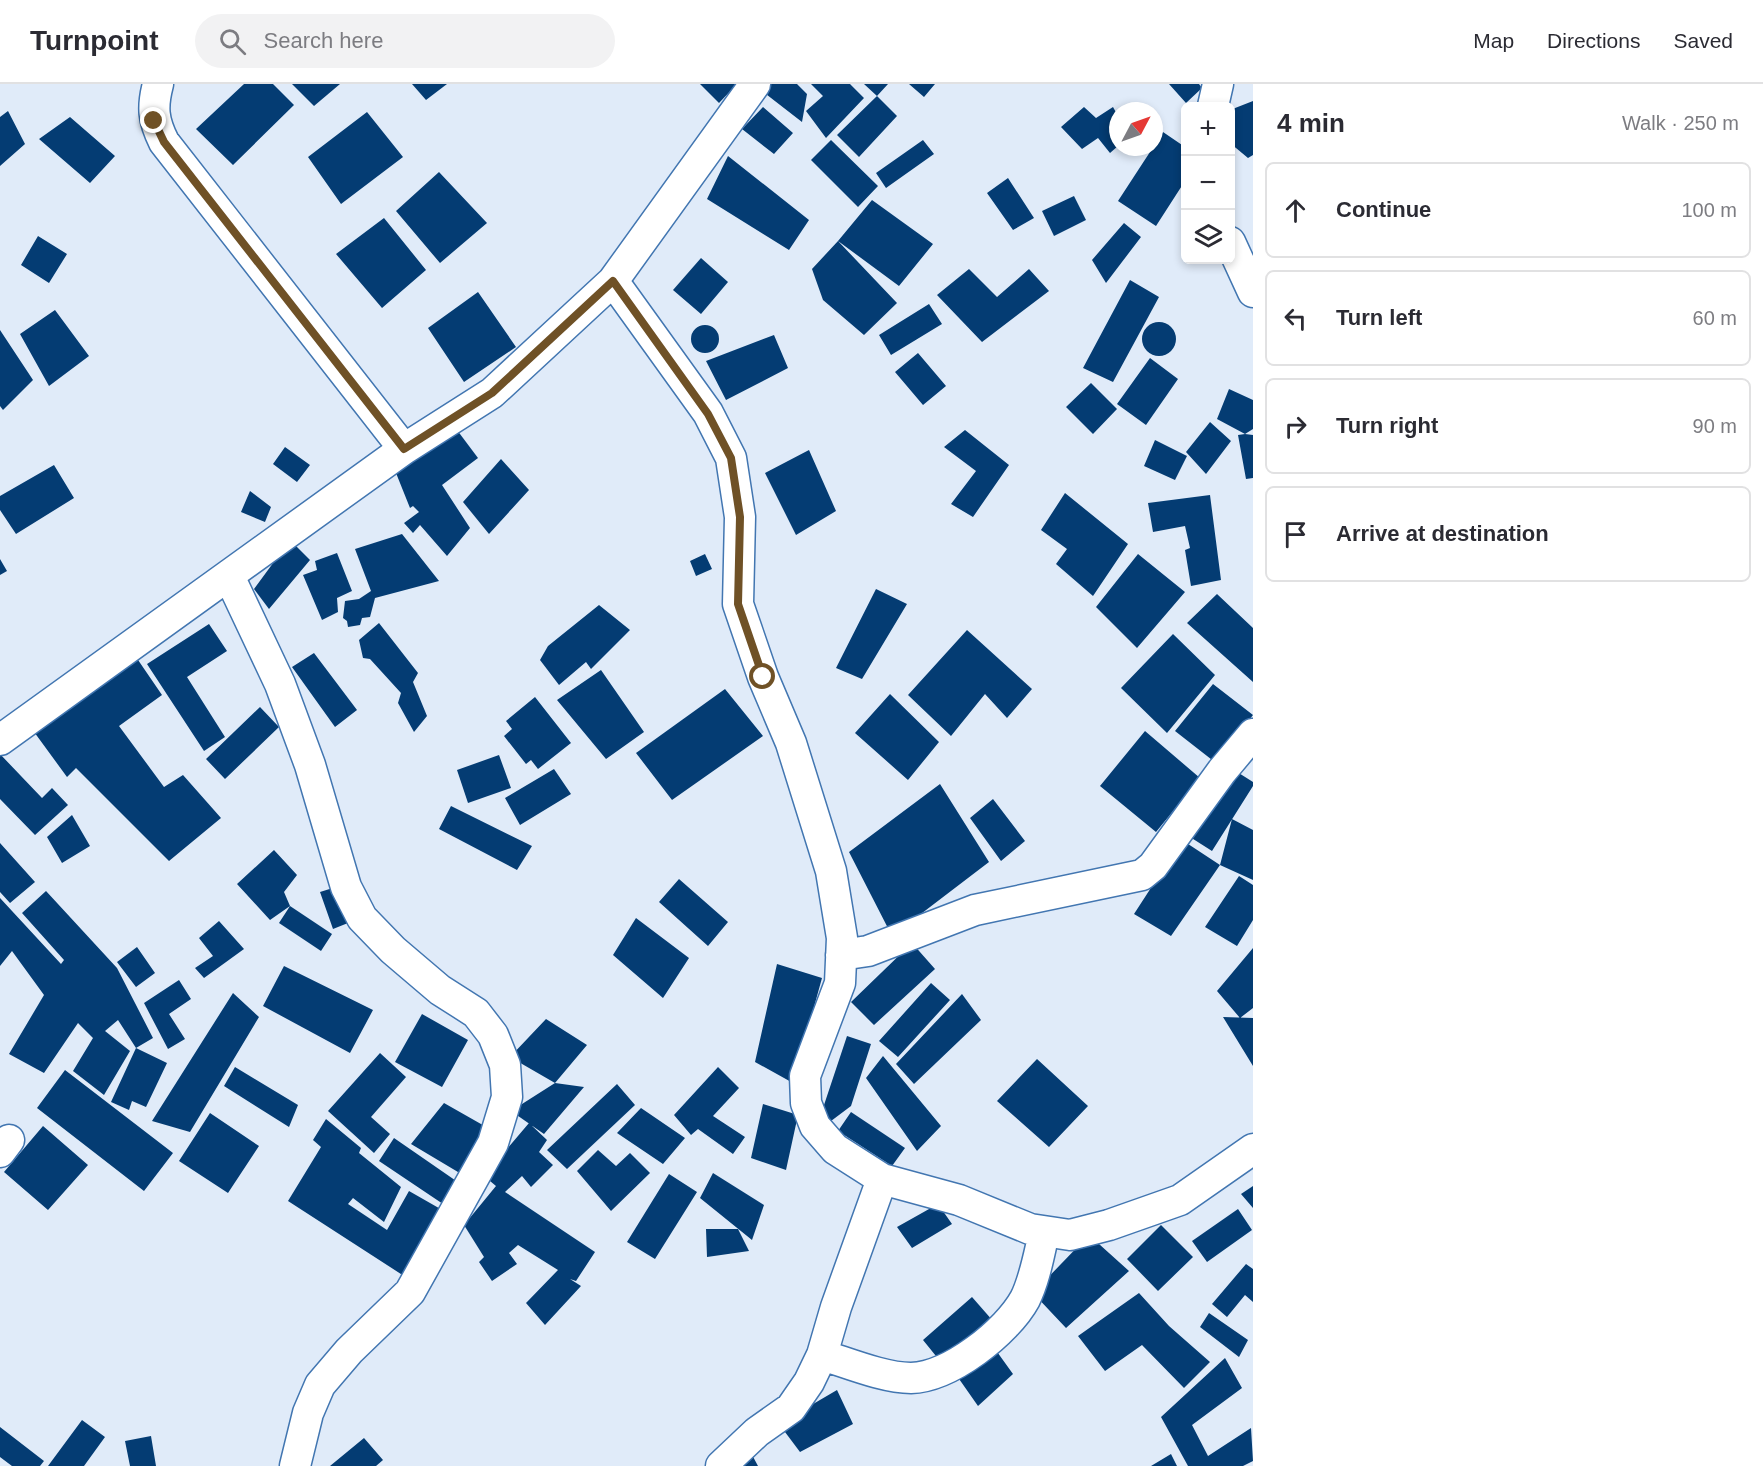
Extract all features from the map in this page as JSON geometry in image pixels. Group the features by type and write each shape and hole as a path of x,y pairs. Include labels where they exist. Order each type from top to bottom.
{"street":[{"path":"158,84 153,104 154,121 164,142 404,449"},
{"path":"0,740 404,449 492,393 613,281 755,84"},
{"path":"1214,102 1218,84"},
{"path":"1235,253 1253,292"},
{"path":"613,281 708,414 731,458 740,517 738,604 763,677 791,743 831,871 842,938 840,983 805,1076 806,1103 815,1126 835,1149 882,1179 959,1200 1044,1233 1070,1235 1108,1225 1180,1200 1253,1149"},
{"path":"229,576 284,694 310,765 346,886 362,918 393,950 440,990 476,1013 493,1035 505,1065 507,1097 493,1143 410,1292 349,1351 320,1385 308,1413 295,1466"},
{"path":"841,955 868,951 975,910 1142,875 1153,866 1222,771 1253,734"},
{"path":"721,1466 757,1432 791,1408 809,1382 822,1354 836,1307 882,1179"},
{"path":"822,1354 860,1367 911,1378 945,1371 988,1341 1016,1315 1027,1296 1044,1233"}],"building":[{"path":"244,84 273,84 294,105 233,165 196,129"},
{"path":"292,84 340,84 314,106"},
{"path":"412,84 447,84 426,100"},
{"path":"700,84 737,84 719,103"},
{"path":"762,84 797,84 807,94 802,122 758,88"},
{"path":"811,84 850,84 864,98 826,138 806,111 823,96"},
{"path":"864,84 888,84 877,96"},
{"path":"909,84 935,84 924,97"},
{"path":"1169,84 1199,84 1202,88 1185,102"},
{"path":"877,96 897,116 859,157 837,135"},
{"path":"1253,101 1253,155 1248,158 1235,147 1235,108"},
{"path":"763,107 793,133 774,154 742,129"},
{"path":"1084,107 1096,118 1109,110 1109,152 1098,138 1082,149 1061,127"},
{"path":"8,111 25,144 0,166 0,117"},
{"path":"367,112 403,157 341,204 308,157"},
{"path":"70,117 115,156 90,183 39,139"},
{"path":"1163,132 1181,144 1181,187 1156,226 1118,201 1147,156 1163,156"},
{"path":"831,140 878,186 858,207 811,160"},
{"path":"923,140 934,154 886,188 876,173"},
{"path":"728,156 809,220 789,250 707,199"},
{"path":"439,172 487,223 440,263 396,211"},
{"path":"1008,178 1034,218 1013,230 987,193"},
{"path":"1074,196 1086,220 1054,236 1042,211"},
{"path":"872,200 933,244 899,286 838,241"},
{"path":"384,218 426,270 382,308 336,254"},
{"path":"1124,223 1141,237 1106,283 1092,260"},
{"path":"38,236 67,254 49,283 21,265"},
{"path":"838,241 897,303 864,335 823,300 812,269"},
{"path":"701,258 728,282 701,314 673,290"},
{"path":"969,269 997,297 1029,269 1049,291 982,342 937,295"},
{"path":"1130,280 1159,297 1113,382 1083,368"},
{"path":"478,292 516,347 464,382 428,328"},
{"path":"929,304 942,324 891,355 879,335"},
{"path":"55,310 89,356 49,386 20,334"},
{"path":"1159,322 1171,327 1176,339 1171,351 1159,356 1147,351 1142,339 1147,327"},
{"path":"705,325 715,329 719,339 715,349 705,353 695,349 691,339 695,329"},
{"path":"0,330 33,380 3,410 0,406"},
{"path":"774,335 788,368 726,400 706,361"},
{"path":"918,353 946,386 923,405 895,372"},
{"path":"1150,358 1178,379 1146,425 1117,404"},
{"path":"1091,383 1117,409 1093,434 1066,407"},
{"path":"1229,389 1253,400 1253,429 1245,434 1217,419"},
{"path":"1210,422 1231,441 1206,474 1186,452"},
{"path":"454,426 478,458 442,485 470,528 447,556 420,525 413,533 404,523 419,512 413,506 410,508 392,463"},
{"path":"965,430 1009,465 973,517 951,504 976,471 944,447"},
{"path":"1238,435 1253,435 1253,478 1246,479"},
{"path":"1155,440 1187,456 1175,480 1144,466"},
{"path":"285,447 310,465 297,482 273,464"},
{"path":"809,450 836,511 796,535 765,473"},
{"path":"501,459 529,490 489,534 463,502"},
{"path":"54,465 74,498 16,534 0,510 0,496"},
{"path":"250,491 271,507 265,522 241,512"},
{"path":"1065,493 1128,544 1093,596 1056,564 1067,549 1041,530"},
{"path":"1210,495 1221,580 1191,586 1185,550 1190,548 1185,526 1153,532 1148,503"},
{"path":"402,534 439,581 375,598 370,617 362,618 360,625 348,627 347,621 343,618 345,601 359,599 371,591 355,549"},
{"path":"290,540 310,560 269,609 254,589"},
{"path":"337,553 352,591 337,598 338,612 322,620 303,575 317,570 315,561"},
{"path":"705,554 712,569 696,576 690,561"},
{"path":"1138,554 1185,592 1137,648 1096,607"},
{"path":"0,559 7,571 0,575"},
{"path":"876,589 907,604 862,679 836,668"},
{"path":"1217,594 1253,628 1253,682 1187,623"},
{"path":"599,605 630,630 591,669 586,662 559,685 540,660 548,646"},
{"path":"379,623 418,673 413,682 427,716 414,732 398,703 401,693 370,659 363,658 359,640"},
{"path":"209,624 227,651 187,677 225,737 204,751 147,664"},
{"path":"967,630 1032,689 1007,718 985,694 951,736 908,695"},
{"path":"1173,634 1215,675 1167,733 1121,688"},
{"path":"314,653 357,710 335,727 292,667"},
{"path":"136,657 162,695 119,726 164,787 183,775 221,818 169,861 76,768 67,777 29,725"},
{"path":"601,670 644,732 606,759 557,700"},
{"path":"1213,684 1253,715 1216,763 1175,731"},
{"path":"725,689 763,736 672,800 636,753"},
{"path":"890,694 939,742 908,780 855,733"},
{"path":"535,697 571,743 538,769 531,760 526,764 504,736 512,729 506,721"},
{"path":"260,707 279,727 225,779 206,759"},
{"path":"1145,731 1200,778 1156,832 1100,786"},
{"path":"0,754 42,798 52,788 68,805 35,835 0,799"},
{"path":"499,755 511,788 468,803 457,770"},
{"path":"554,769 571,794 520,825 505,798"},
{"path":"1234,770 1253,782 1253,786 1212,851 1190,837"},
{"path":"940,784 989,862 892,936 849,852"},
{"path":"993,799 1025,841 1001,861 970,818"},
{"path":"451,806 532,846 517,870 439,829"},
{"path":"72,815 90,846 62,863 47,837"},
{"path":"1232,819 1253,830 1253,880 1220,865"},
{"path":"1182,840 1220,865 1171,936 1134,914"},
{"path":"0,843 35,882 10,903 0,892"},
{"path":"274,850 297,875 284,892 290,906 270,920 237,884"},
{"path":"1239,876 1253,885 1253,920 1237,946 1205,927"},
{"path":"679,879 728,922 708,946 659,902"},
{"path":"336,887 348,923 333,929 320,892"},
{"path":"46,891 117,968 153,1038 136,1048 118,1020 105,1031 130,1051 104,1095 73,1071 93,1038 78,1023 44,1073 9,1054 44,995 12,951 0,966 0,898 61,964 64,960 22,913"},
{"path":"290,906 332,934 321,951 279,923"},
{"path":"636,918 689,958 663,998 613,955"},
{"path":"219,921 244,949 204,978 195,968 213,956 199,938"},
{"path":"912,943 935,969 874,1025 851,1002"},
{"path":"137,947 155,973 136,987 117,962"},
{"path":"1253,948 1253,1008 1240,1018 1217,991"},
{"path":"777,964 822,978 793,1083 755,1062"},
{"path":"284,966 373,1010 350,1053 263,1006"},
{"path":"179,980 191,999 169,1014 185,1039 168,1049 144,1003"},
{"path":"931,983 950,1000 898,1057 879,1041"},
{"path":"233,993 259,1017 190,1132 152,1121"},
{"path":"962,994 981,1020 914,1084 896,1064"},
{"path":"422,1014 468,1040 442,1087 395,1062"},
{"path":"1223,1017 1253,1018 1253,1066"},
{"path":"546,1019 587,1045 555,1083 510,1057"},
{"path":"847,1036 871,1044 851,1106 831,1121 822,1111"},
{"path":"136,1048 167,1063 146,1107 132,1101 129,1110 111,1102"},
{"path":"380,1053 406,1077 371,1117 390,1134 374,1153 328,1111"},
{"path":"883,1056 941,1126 917,1151 866,1078"},
{"path":"1037,1059 1088,1106 1049,1147 997,1101"},
{"path":"235,1067 298,1105 289,1127 224,1086"},
{"path":"718,1067 739,1088 713,1116 745,1137 733,1154 698,1129 691,1135 674,1115"},
{"path":"65,1070 173,1153 144,1191 37,1108"},
{"path":"555,1083 584,1087 544,1134 511,1111"},
{"path":"617,1084 635,1105 567,1169 547,1150"},
{"path":"444,1103 488,1128 463,1175 411,1144"},
{"path":"763,1104 798,1115 786,1170 751,1158"},
{"path":"641,1108 685,1138 663,1164 617,1133"},
{"path":"851,1112 905,1148 892,1166 838,1131"},
{"path":"210,1113 259,1146 228,1193 179,1161"},
{"path":"326,1119 361,1148 359,1153 401,1187 384,1222 353,1198 348,1204 387,1230 409,1191 444,1211 404,1276 288,1201 321,1147 313,1140"},
{"path":"529,1123 547,1140 539,1152 553,1165 531,1187 522,1176 505,1192 595,1252 576,1281 570,1279 581,1286 545,1325 526,1303 558,1270 518,1245 509,1253 517,1264 492,1281 479,1262 484,1257 464,1225 496,1186 484,1176"},
{"path":"43,1126 88,1165 48,1210 4,1172"},
{"path":"394,1138 462,1185 446,1206 379,1161"},
{"path":"598,1150 616,1166 630,1153 650,1173 611,1211 577,1171"},
{"path":"713,1173 764,1205 752,1240 700,1198"},
{"path":"669,1174 697,1192 655,1259 627,1242"},
{"path":"1253,1186 1253,1208 1241,1194"},
{"path":"938,1204 952,1224 912,1248 897,1227"},
{"path":"1238,1209 1252,1230 1207,1262 1192,1241"},
{"path":"1161,1225 1193,1257 1158,1291 1127,1259"},
{"path":"706,1229 738,1229 749,1251 707,1257"},
{"path":"1089,1235 1129,1271 1066,1328 1033,1293"},
{"path":"1246,1264 1253,1269 1253,1302 1245,1295 1227,1317 1212,1304"},
{"path":"1139,1293 1169,1326 1210,1362 1184,1388 1142,1345 1105,1371 1078,1336"},
{"path":"972,1297 993,1321 940,1361 923,1340"},
{"path":"1209,1313 1248,1340 1239,1357 1200,1327"},
{"path":"995,1349 1013,1374 978,1406 957,1376"},
{"path":"1225,1358 1242,1388 1192,1425 1208,1456 1251,1428 1253,1461 1243,1466 1188,1466 1161,1417"},
{"path":"837,1390 853,1424 800,1452 779,1424"},
{"path":"82,1420 105,1437 84,1466 48,1466"},
{"path":"0,1427 44,1461 40,1466 12,1466 0,1457"},
{"path":"151,1436 156,1466 130,1466 125,1441"},
{"path":"364,1438 383,1460 376,1466 330,1466"},
{"path":"751,1453 758,1466 734,1466"},
{"path":"1171,1454 1177,1466 1151,1466"}],"route":[{"path":"154,121 164,142 404,449 492,393 613,281 708,414 731,458 740,517 738,604 763,677"}]}
